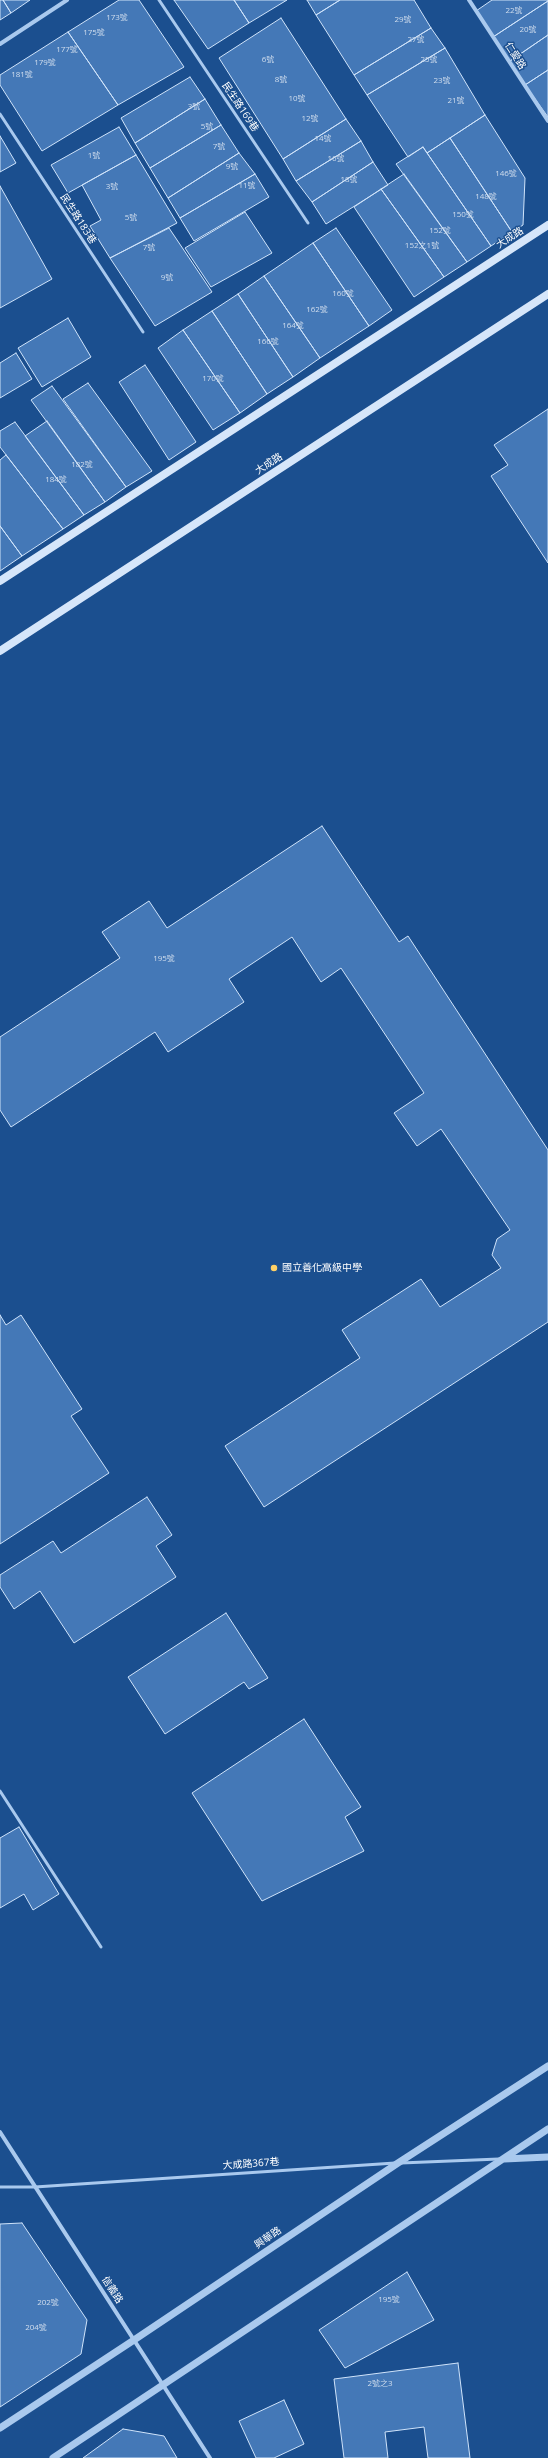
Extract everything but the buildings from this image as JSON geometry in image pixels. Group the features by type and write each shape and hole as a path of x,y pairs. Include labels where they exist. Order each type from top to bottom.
{"main road":[{"name":"大成路","path":"0,582 548,225"},
{"name":"大成路","path":"0,650 548,294"}],"street":[{"path":"0,44 67,0"},
{"name":"仁愛路","path":"469,0 548,121"},
{"name":"興華路","path":"0,2428 398,2163 548,2066"},
{"path":"53,2458 162,2384 548,2130"},
{"name":"信義路","path":"0,2132 210,2458"},
{"path":"504,2159 548,2157"}],"lane":[{"name":"民生路169巷","path":"159,0 308,224"},
{"name":"民生路183巷","path":"0,114 143,332"},
{"path":"0,1791 101,1947"},
{"name":"大成路367巷","path":"0,2187 35,2187 398,2163 504,2159"}],"place":[{"name":"國立善化高級中學","path":"274,1268"}]}
